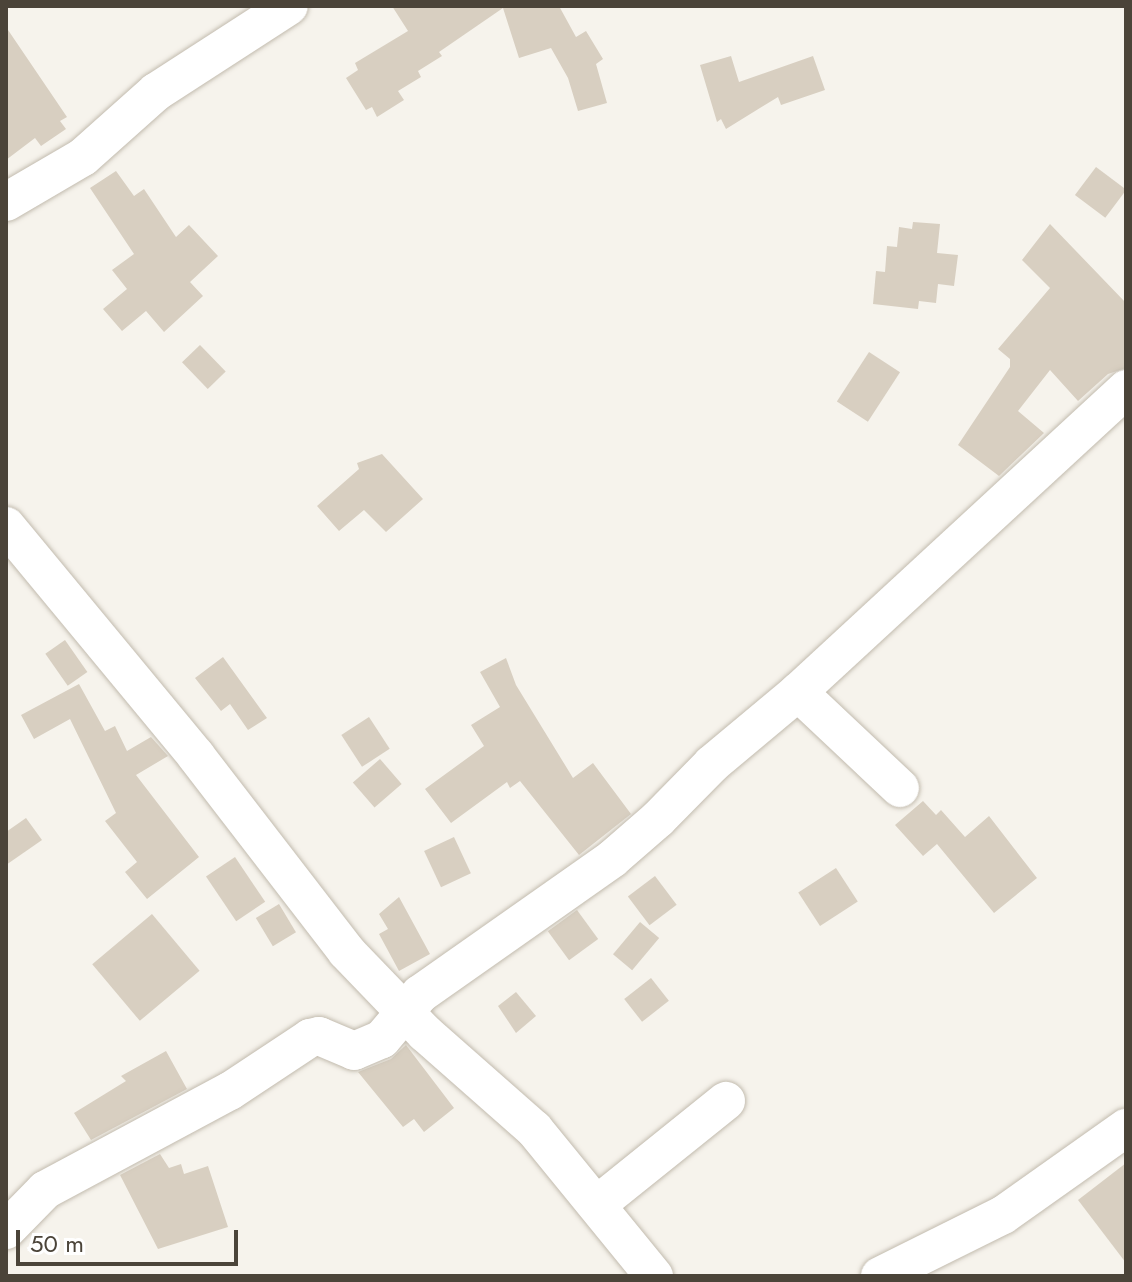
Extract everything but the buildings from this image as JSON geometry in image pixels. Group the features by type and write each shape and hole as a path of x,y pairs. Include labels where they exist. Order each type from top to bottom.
{"street":[{"path":"6,202 83,157 156,92 289,6"},
{"path":"6,1230 45,1190 230,1091 310,1038 354,1051 370,1048 402,1011 439,979 612,859 712,764 798,692 1126,389"},
{"path":"6,526 226,793 346,951 402,1011 527,1122 599,1203 654,1276"},
{"path":"798,692 900,788"},
{"path":"599,1203 726,1101"},
{"path":"880,1276 1003,1215 1126,1128"}]}
